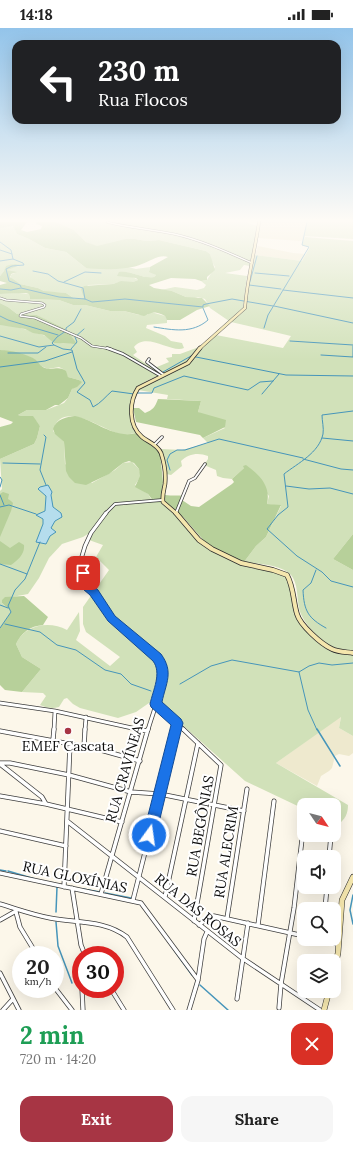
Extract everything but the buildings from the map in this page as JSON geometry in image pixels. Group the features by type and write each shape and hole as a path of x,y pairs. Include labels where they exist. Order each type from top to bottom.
{"street":[{"path":"251,268 246,289 244,310 204,344 188,363 138,388 132,401 132,414 136,430 142,437 154,445 162,456 165,481 162,500 176,513 199,540 218,553 241,563 273,570 287,575 292,584 297,614 305,626 331,648 340,652 353,653"},
{"path":"0,298 6,300 42,303 45,305 44,307 21,314 20,316 35,318 81,338 92,346 110,349 120,353 162,375"},
{"path":"149,359 147,362 162,375"},
{"path":"154,445 162,438"},
{"path":"176,513 189,481 195,478 205,464"},
{"name":"RUA CRAVÍNEAS","path":"101,894 140,761 163,673 163,665 112,618 94,593 80,580 84,570 82,559 85,544 113,506 120,502 162,500"},
{"path":"0,703 55,711 147,731"},
{"path":"155,704 198,743 165,897"},
{"path":"53,740 55,711"},
{"path":"84,747 86,717"},
{"path":"133,900 177,723"},
{"path":"0,731 53,740 140,761"},
{"name":"RUA BEGÔNIAS","path":"194,921 221,767 218,760 198,743"},
{"path":"64,887 67,821 66,810 70,744"},
{"path":"0,763 10,763 69,775 131,792 160,794 244,811"},
{"path":"0,763 42,798 46,804"},
{"name":"RUA ALECRIM","path":"226,918 247,789"},
{"path":"0,796 46,804 66,810 122,822"},
{"path":"258,925 272,831 274,801"},
{"name":"RUA DAS ROSAS","path":"67,821 139,876 207,932 242,958 320,1010"},
{"path":"0,831 66,846"},
{"path":"279,1008 281,984 290,932 301,842"},
{"name":"RUA GLOXÍNIAS","path":"0,873 139,901 198,980"},
{"path":"341,915 342,900 353,877"},
{"path":"72,888 76,922 81,946"},
{"path":"0,904 16,910 51,918 107,926 122,932 127,937 173,1010"},
{"path":"0,920 16,910"},
{"path":"16,910 20,927 32,946"},
{"path":"199,925 211,916 297,934"},
{"path":"237,999 248,923"},
{"path":"189,1010 198,980 204,939 207,932"},
{"path":"0,973 19,1010"},
{"path":"63,998 72,1010"},
{"path":"82,998 83,1010"},
{"path":"117,998 124,1010"},
{"path":"324,1010 327,998"},
{"path":"3,1010 13,999"}],"shaded area":[{"path":"341,716 339,728 353,736 353,753 349,756 339,754 335,756 332,768 321,776 317,786 276,763"}],"green space":[{"path":"0,268 7,268 7,268 0,276"},
{"path":"5,268 13,268 7,270 17,272 11,274 10,277 20,284 44,291 66,293 75,299 84,298 81,289 84,286 113,284 121,281 133,282 138,280 136,278 117,276 119,272 128,272 145,277 154,277 156,275 149,272 150,268 214,268 215,270 207,277 207,280 201,281 195,279 171,278 149,285 154,288 172,291 186,297 202,298 210,306 197,310 180,320 167,320 165,316 156,313 144,316 124,311 110,311 85,305 73,305 59,300 30,299 29,294 26,293 0,294 0,285 7,283 0,281 0,276"},
{"path":"10,268 150,268 149,271 156,275 154,277 146,277 124,272 138,280 131,283 119,282 113,284 88,285 83,292 84,298 75,299 66,293 46,292 38,288 20,284 12,280 10,275 15,273 7,270"},
{"path":"86,268 124,268 107,269"},
{"path":"214,268 242,268 240,270 225,273 247,276 243,308 229,321 210,308 205,299 198,297 192,299 172,291 161,290 175,287 197,290 204,288 206,285 201,281 207,280"},
{"path":"252,268 353,268 353,534 333,559 353,570 353,650 332,647 314,633 301,614 295,582 287,571 269,565 244,562 256,546 266,537 281,506 267,504 269,496 244,468 232,479 223,478 217,476 216,470 204,465 208,459 208,456 197,454 190,455 181,461 182,466 171,475 166,474 161,449 182,450 208,443 203,438 225,428 198,412 201,401 167,399 168,395 138,390 191,361 203,345 216,335 283,348 291,336 231,322 246,308 248,286"},
{"path":"0,294 29,294 30,299 59,300 73,305 85,305 110,311 124,311 139,315 147,315 151,312 165,316 167,323 147,325 146,328 165,336 171,341 182,343 184,348 173,348 146,341 139,343 134,347 137,352 133,355 155,370 157,367 169,362 166,358 172,357 172,354 180,354 199,347 185,363 173,370 154,377 138,387 133,394 130,403 133,426 136,433 120,434 73,416 64,417 57,421 53,431 64,442 65,464 92,483 115,470 123,463 132,462 139,469 141,476 135,485 148,494 151,499 161,503 175,514 202,544 221,556 239,564 269,569 287,577 296,616 323,646 337,653 353,654 353,736 339,728 341,717 276,763 336,798 297,798 297,806 245,781 158,703 149,703 136,712 118,718 80,708 67,698 64,699 59,707 45,707 40,705 46,696 43,693 22,692 41,669 22,657 16,644 25,632 38,626 53,625 67,630 79,612 80,631 76,640 110,666 120,657 86,632 83,624 83,607 109,570 96,557 103,545 89,540 96,529 83,537 62,544 49,558 39,578 28,594 12,597 2,603 11,611 0,628 0,491 2,489 0,459 34,444 37,438 40,426 32,416 18,415 27,410 46,410 64,403 72,389 81,382 68,377 63,369 59,367 48,369 39,365 37,361 30,357 0,350 0,325 27,330 43,335 58,343 72,344 55,325 37,315 17,314 0,303"},
{"path":"0,303 17,314 37,315 63,328 69,333 77,344 54,343 44,335 33,333 25,329 0,325"},
{"path":"0,350 24,354 36,360 45,368 63,369 66,371 68,377 82,382 77,387 72,389 68,398 59,405 55,405 46,410 27,410 18,415 33,416 40,426 37,438 34,444 0,459 0,427 13,422 0,417"},
{"path":"158,399 201,401 198,412 226,420 225,427 203,438 200,435 136,422 133,408 139,408 145,413 153,408"},
{"path":"75,416 112,431 128,434 136,433 160,453 163,482 161,503 154,502 148,494 135,487 140,476 139,469 134,463 129,461 123,463 109,474 86,485 75,483 69,477 66,471 64,442 55,434 53,429 59,421"},
{"path":"246,465 260,477 266,486 268,498 267,504 281,505 266,537 256,546 244,562 224,554 205,542 184,518 164,502 165,495 184,496 182,500 191,506 199,507 232,484 234,482 232,479 244,468 243,466"},
{"path":"3,492 9,494 8,499 13,503 0,537 0,494"},
{"path":"353,534 353,570 333,559"},
{"path":"0,541 10,548 19,542 24,545 22,554 11,565 0,564"},
{"path":"24,596 48,617 43,625 34,627 23,633 16,644 22,657 41,669 22,692 5,690 0,685 0,628 11,611 2,603 2,600 5,597"},
{"path":"341,801 348,805 346,816 341,823"}],"water":[{"path":"48,485 52,492 53,507 61,513 62,517 55,521 51,528 56,532 50,536 46,544 36,542 43,524 43,519 36,515 45,511 46,496 38,489"}],"waterway":[{"path":"8,268 6,269 9,281 20,285 21,287"},
{"path":"254,268 249,285 281,289"},
{"path":"283,290 296,268"},
{"path":"33,271 48,274 58,281 83,288 85,299"},
{"path":"64,282 85,272 101,273"},
{"path":"255,273 289,276"},
{"path":"0,289 11,290 21,288 59,297 85,299"},
{"path":"264,328 268,315 283,290"},
{"path":"283,290 353,298"},
{"path":"85,299 92,302 125,299 203,307 203,305 206,304 232,299 273,306"},
{"path":"274,306 353,323"},
{"path":"154,327 182,330 195,327 208,320 203,308"},
{"path":"54,345 52,343 74,322 81,309"},
{"path":"0,316 8,320 58,335"},
{"path":"71,349 77,342 75,337 84,329"},
{"path":"0,336 39,347 54,345"},
{"path":"290,341 353,345"},
{"path":"54,345 63,349 72,350 77,369 85,383 77,392 90,400 93,407 101,402 112,391 134,394"},
{"path":"321,355 353,357 353,346"},
{"path":"8,353 38,353 46,347"},
{"path":"0,367 45,361 72,352"},
{"path":"163,372 191,356 286,375 353,376"},
{"path":"262,394 279,374"},
{"path":"137,393 152,393 154,388 184,376 248,390 260,382 273,381"},
{"path":"304,459 313,452 321,441 323,434 322,415 353,411"},
{"path":"44,435 46,437 40,470 46,485"},
{"path":"322,438 353,441"},
{"path":"170,470 167,460 170,454 177,450 185,450 219,439 303,458"},
{"path":"304,459 341,469 353,470"},
{"path":"304,459 284,474 288,507 278,515 267,529 297,556 322,572 331,581 353,587"},
{"path":"3,463 40,464"},
{"path":"0,477 2,480 0,487"},
{"path":"286,486 309,489 330,488 353,494"},
{"path":"0,495 4,505"},
{"path":"0,507 9,505 36,514"},
{"path":"0,628 11,612 8,606 15,590 25,579 40,542"},
{"path":"0,564 27,574"},
{"path":"316,570 311,583 303,590 304,603 311,617 326,628"},
{"path":"0,605 8,608"},
{"path":"5,624 40,632 57,645 76,650 105,670 121,674 131,684 151,691"},
{"path":"180,684 211,666 232,660 299,672"},
{"path":"299,672 309,666 319,663 332,665 353,663"},
{"path":"299,672 308,710 317,730"},
{"path":"317,729 340,766"},
{"path":"0,870 6,871"},
{"path":"8,871 35,879"},
{"path":"56,912 57,887"},
{"path":"83,889 100,892"},
{"path":"105,893 131,898"},
{"path":"353,895 350,910 353,924"},
{"path":"56,922 58,946 72,983"},
{"path":"174,950 192,975"},
{"path":"200,985 228,1010"}],"place":[{"name":"EMEF Cascata","path":"68,731"}],"route":[{"path":"83,573 80,580 94,593 109,615 124,630 160,660 163,665 162,680 155,704 177,723 149,835"}]}
